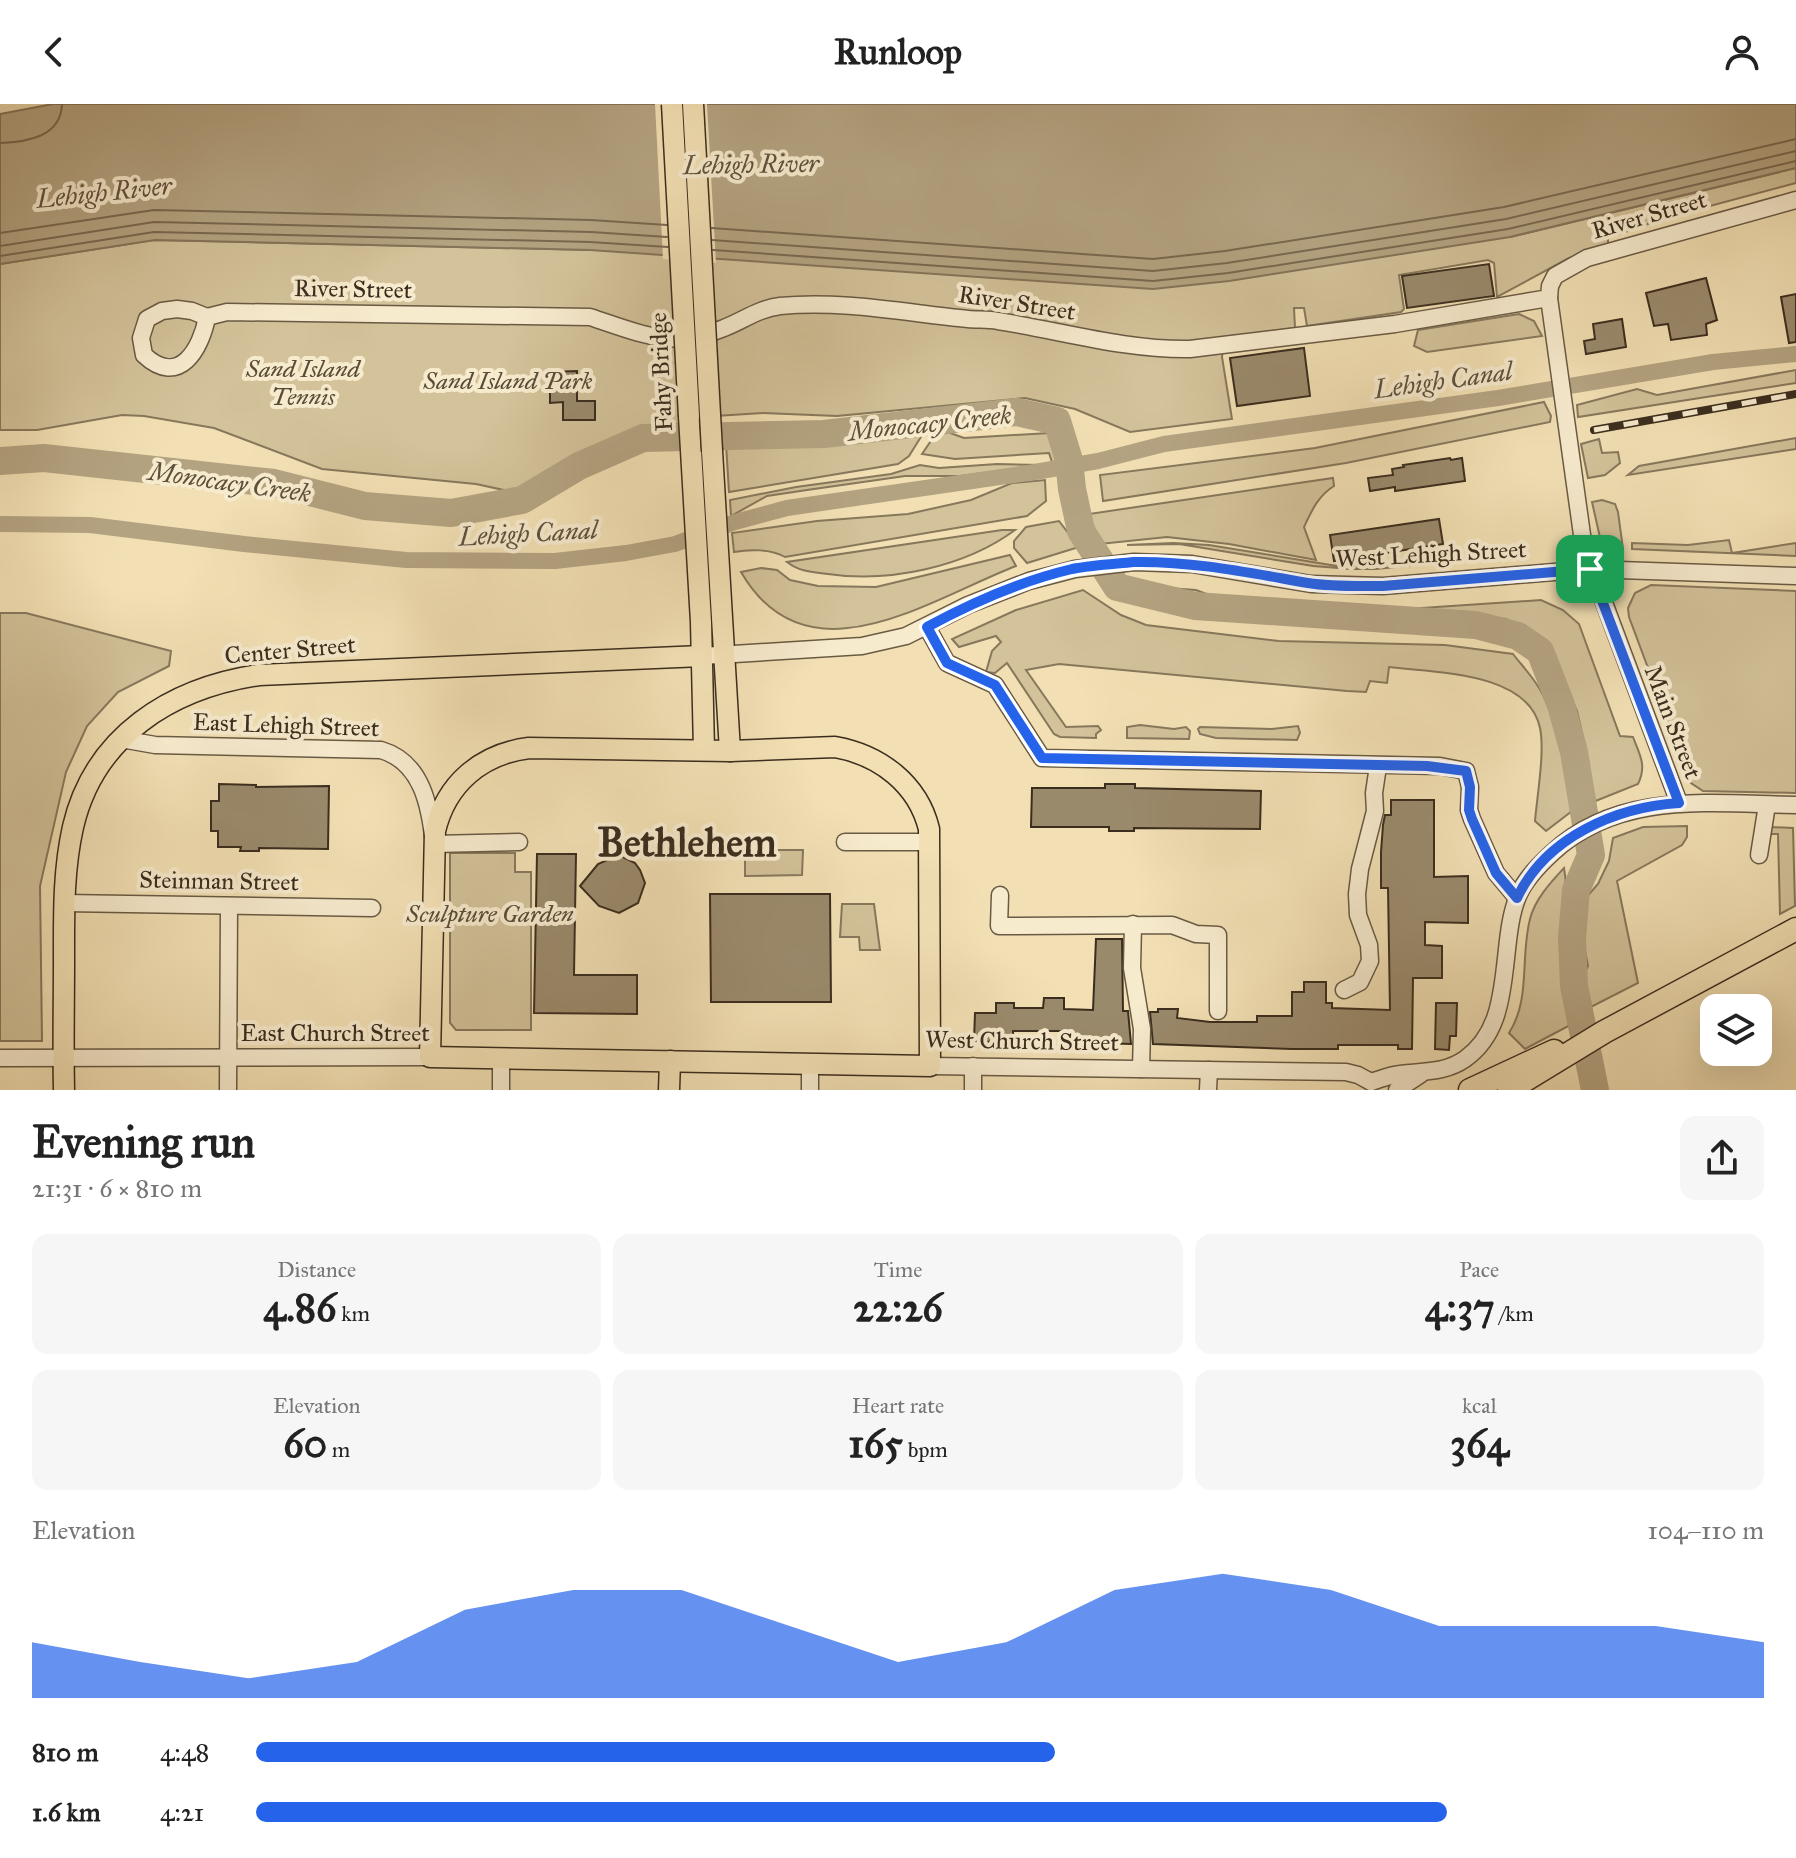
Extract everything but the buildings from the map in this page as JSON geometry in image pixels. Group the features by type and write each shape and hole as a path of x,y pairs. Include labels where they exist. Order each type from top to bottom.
{"highway":[{"path":"1509,1090 1604,1032 1796,929"},
{"path":"1470,1090 1529,1061 1604,1032"}],"main road":[{"name":"Fahy Bridge","path":"672,104 712,646"},
{"name":"Fahy Bridge","path":"693,104 712,646"},
{"name":"Center Street","path":"64,1090 64,903 69,846 78,811 93,776 121,739 146,717 181,695 223,681 259,675 712,646"},
{"path":"704,750 712,646"},
{"path":"712,646 730,751"},
{"path":"430,1057 434,844 442,807 461,779 475,767 511,750 730,751 819,747 854,751 888,767 924,809 929,842 930,1066"},
{"name":"East Church Street","path":"430,1057 670,1061"},
{"path":"669,1090 670,1061"},
{"name":"West Church Street","path":"670,1061 930,1066"}],"street":[{"name":"River Street","path":"207,317 242,312 590,317 641,334 666,339 691,339 725,328 759,310 782,306 882,307 996,320 1159,349 1215,346 1395,324 1549,298 1555,276 1587,258 1796,200"},
{"name":"Main Street","path":"1397,1090 1422,1074 1465,1058 1491,1029 1500,1002 1511,919 1517,898 1540,864 1564,843 1611,816 1655,805 1679,803 1584,549 1549,298"},
{"name":"West Lehigh Street","path":"712,646 862,646 906,636 968,605 1029,581 1075,569 1134,562 1192,564 1311,584 1355,586 1590,569 1796,576"},
{"path":"927,627 947,663 995,685 1042,758 1440,766 1466,771 1472,819 1496,873 1517,898"},
{"name":"East Lehigh Street","path":"121,739 155,745 372,748 391,753 406,762 416,775 430,811 434,844"},
{"path":"1344,990 1360,982 1370,961 1369,945 1358,915 1357,894 1375,811 1378,766"},
{"path":"1679,803 1796,805"},
{"path":"1759,855 1767,805"},
{"path":"434,844 519,842"},
{"path":"845,842 929,842"},
{"path":"1000,895 999,926 1172,925 1196,934 1218,935 1218,1011"},
{"name":"Steinman Street","path":"64,903 372,908"},
{"path":"228,1090 229,906"},
{"path":"1133,924 1132,968 1142,1029 1141,1069"},
{"name":"East Church Street","path":"0,1058 430,1057"},
{"path":"501,1059 501,1090"},
{"path":"810,1063 810,1090"},
{"name":"West Church Street","path":"930,1066 1346,1072 1358,1075 1371,1086"},
{"path":"973,1066 973,1090"},
{"path":"1208,1090 1209,1070"},
{"name":"Main Street","path":"1371,1086 1402,1073 1422,1074"}],"green space":[{"name":"Sand Island Park","path":"1796,168 1796,183 1665,218 1608,238 1608,249 1569,258 1497,297 1494,263 1488,260 1399,275 1404,309 1401,312 1307,326 1304,308 1294,308 1295,328 1224,337 1222,357 1232,419 1130,432 1075,409 1025,398 837,416 763,413 699,417 633,438 522,494 476,484 322,469 214,428 144,416 122,415 37,430 0,430 0,264 154,240 590,250 1510,237"},
{"path":"1519,314 1534,321 1542,336 1427,352 1414,346 1418,330"},
{"path":"1796,370 1796,383 1578,417 1577,405 1637,389 1657,395"},
{"path":"1544,402 1551,416 1550,422 1346,463 1103,501 1100,475 1315,448"},
{"path":"939,429 964,438 1049,433 1060,447 1060,464 1053,465 1049,453 955,459 922,454"},
{"path":"924,432 909,456 898,464 729,492 726,444 789,439 832,444 876,434"},
{"path":"1796,438 1796,449 1628,475 1639,466"},
{"path":"1599,439 1602,453 1618,452 1620,463 1605,475 1588,478 1581,444"},
{"path":"920,465 939,468 1041,465 961,476 905,476 767,496 731,516 730,500 796,487 891,474"},
{"path":"1333,478 1334,486 1320,499 1304,527 1316,560 1229,544 1167,537 1100,544 1089,514"},
{"path":"1045,480 1046,501 1027,516 785,557 760,550 734,552 732,533 817,521 908,514 971,500 1012,483"},
{"path":"1602,500 1615,504 1623,549 1611,548 1606,541 1601,542 1592,502"},
{"path":"1059,521 1079,547 1027,563 1014,548 1014,541 1026,527"},
{"path":"1015,530 995,543 950,563 901,574 828,574 801,570 787,562"},
{"path":"1729,540 1732,553 1796,543 1796,556 1632,549 1632,543 1688,545"},
{"path":"1173,543 1209,545 1337,566 1365,567 1507,556 1351,569 1313,566 1179,544 1127,545"},
{"path":"1010,555 1016,566 946,597 871,624 834,629 800,624 768,606 741,572 761,568 777,570 790,580 818,586 876,587"},
{"path":"1651,585 1796,591 1796,793 1703,791 1691,783 1629,617 1628,608 1635,593"},
{"path":"1153,587 1196,590 1217,598 1362,612 1541,600 1563,610 1579,624 1620,736 1633,737 1638,749 1642,760 1641,778 1638,784 1593,802 1588,759 1577,711 1554,660 1537,635 1506,619 1334,612 1192,599"},
{"path":"1083,590 1121,615 1146,625 1279,641 1445,645 1513,654 1540,689 1555,723 1567,766 1572,811 1546,831 1535,821 1541,738 1532,709 1518,695 1499,685 1453,674 1389,667 1387,683 1370,681 1366,692 1059,664 1026,670 1066,727 1098,726 1101,730 1096,738 1060,737 1054,734 1007,663 995,673 986,672 992,651 1001,642 996,636 959,647 952,639 1016,610"},
{"path":"0,613 26,613 171,651 169,666 118,692 87,726 66,772 40,886 42,1041 0,1041"},
{"path":"1140,725 1174,729 1186,727 1190,731 1189,739 1127,738 1127,727"},
{"path":"1298,726 1300,733 1297,740 1216,738 1200,734 1198,729 1272,729"},
{"path":"1687,826 1687,837 1682,845 1617,881 1638,983 1589,1008 1583,976 1588,966 1582,936 1584,900 1598,884 1609,861 1613,838 1643,827"},
{"path":"1770,827 1793,828 1795,906 1780,914 1778,834 1769,834"},
{"path":"745,850 803,850 802,875 745,876"},
{"name":"Sculpture Garden","path":"450,853 515,853 515,872 531,872 531,1030 456,1030 450,1023"},
{"path":"1564,868 1563,961 1576,1022 1525,1049 1509,1033 1516,1020 1523,992 1530,919 1540,898"},
{"path":"842,904 874,904 880,950 860,950 859,937 840,937"}],"water":[{"name":"Lehigh River","path":"53,104 1796,104 1796,168 1510,237 1229,281 1153,289 590,250 155,240 0,264 0,114"}],"pier":[{"path":"655,104 707,104 716,263 663,259"}],"waterway":[{"name":"Lehigh Canal","path":"0,524 90,525 406,560 555,561 675,544 735,522 787,508 1035,472 1098,461 1164,444 1498,398 1713,362 1796,354"},
{"name":"Monocacy Creek","path":"0,461 44,458 274,483 365,506 451,513 522,500 579,466 643,438 824,434 1017,412 1057,421 1069,460 1081,531 1117,587 1195,606 1476,625 1518,636 1540,651 1561,705 1574,752 1591,855 1576,890 1572,938 1574,986 1595,1090"}],"railway":[{"path":"1594,430 1796,394"}],"district":[{"name":"Bethlehem","path":"687,842"}],"route":[{"path":"1134,562 1192,564 1311,584 1355,586 1590,569 1679,803 1621,813 1575,834 1540,864 1517,898 1496,873 1472,819 1466,771 1364,764 1042,758 995,685 947,663 927,627 968,605 1029,581 1075,569 1134,562"}],"park label":[{"name":"Sand Island Tennis","path":"303,383"}]}
